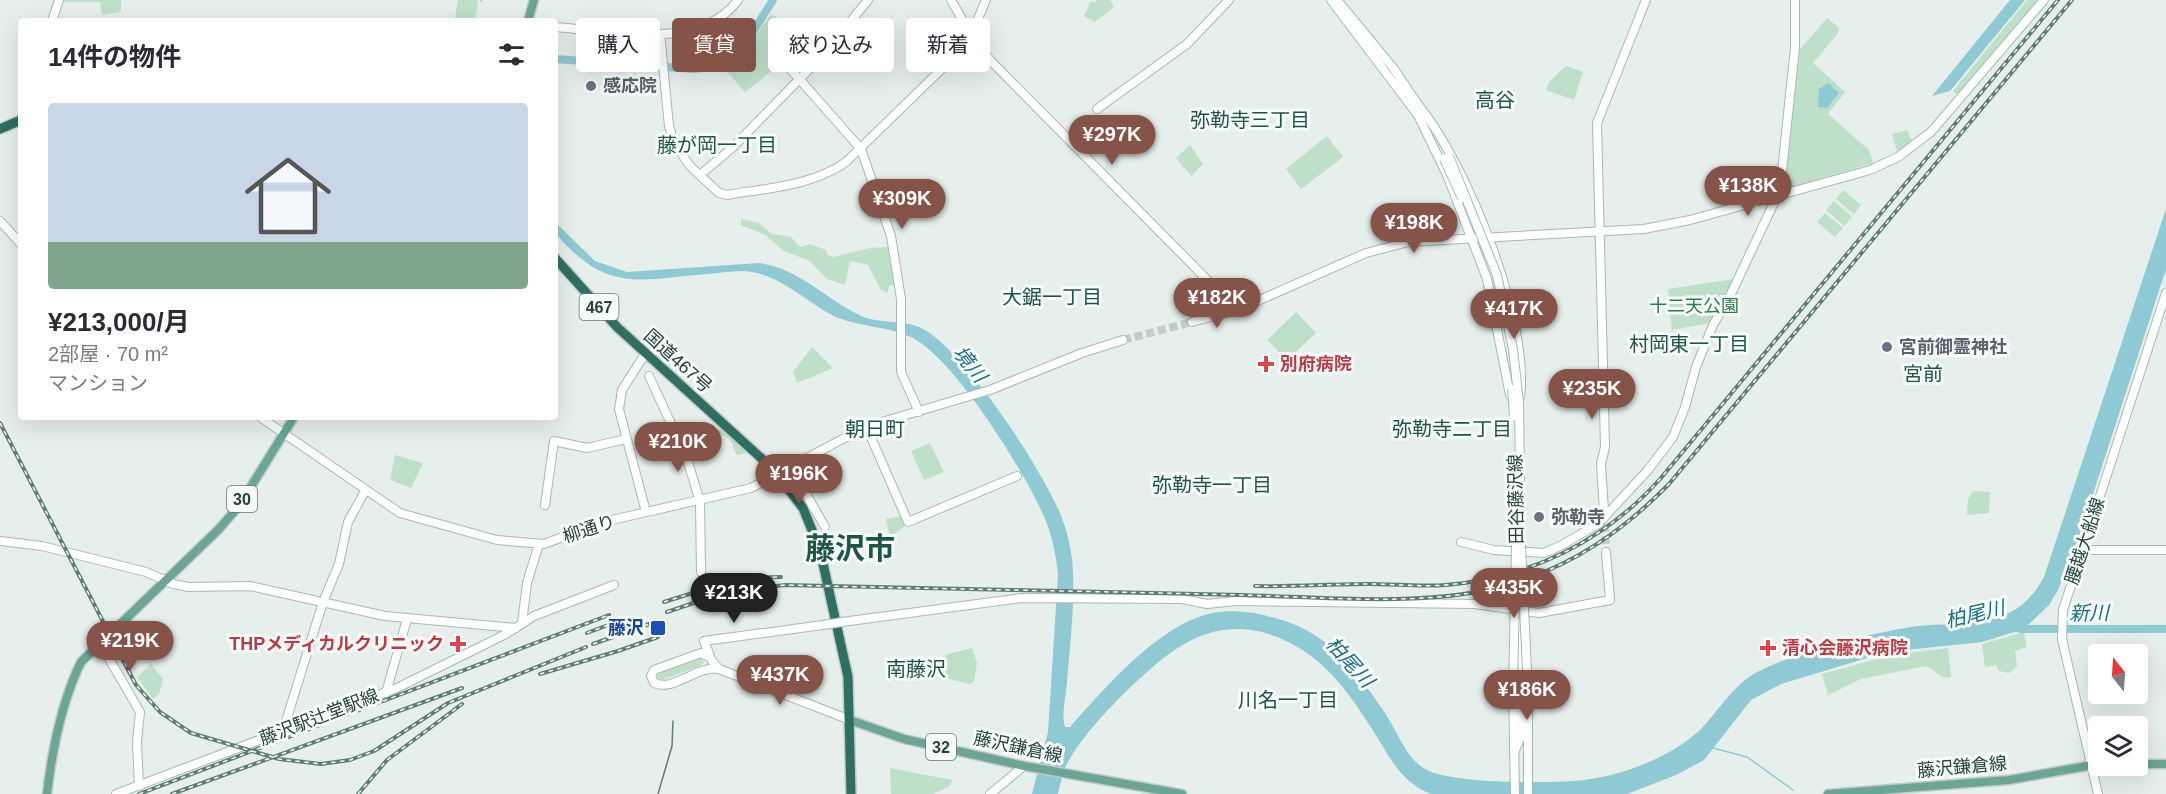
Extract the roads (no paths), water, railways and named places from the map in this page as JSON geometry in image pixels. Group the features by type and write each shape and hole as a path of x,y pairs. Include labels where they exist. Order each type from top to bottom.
{"highway":[{"path":"0,129 18,121"},
{"name":"国道467号","path":"558,261 617,327 772,468 776,476 796,498 818,543 848,677 851,794"}],"main road":[{"path":"529,18 534,0"},
{"name":"30","path":"47,794 53,755 62,720 76,672 84,658 239,506 292,420"},
{"name":"藤沢鎌倉線","path":"850,720 904,739 1024,766 1142,791 1182,794"},
{"path":"2148,764 2166,764"},
{"name":"藤沢鎌倉線","path":"1830,794 2009,780 2088,765"}],"street":[{"path":"53,18 59,0"},
{"path":"738,0 727,14 706,27 679,33 660,34 674,143 682,157 719,193 727,195 815,178 833,171 861,149 940,72"},
{"path":"700,175 728,153 800,79 831,46 868,0"},
{"path":"951,0 961,18"},
{"path":"978,18 986,0"},
{"path":"1097,109 1187,44 1229,0"},
{"name":"田谷藤沢線","path":"1331,0 1417,108"},
{"name":"田谷藤沢線","path":"1337,0 1394,69 1417,108 1446,158 1497,275 1509,329 1516,406 1528,690 1528,794"},
{"path":"1604,511 1601,464 1605,447 1597,123 1646,0"},
{"path":"1461,542 1494,550 1544,553 1598,524 1637,482 1677,431 1696,367 1713,325 1730,296 1778,196 1795,48 1795,0"},
{"path":"1192,322 1237,310 1348,261 1385,248 1427,239 1658,226 1870,170 1913,146 1942,121 2044,0"},
{"path":"558,27 576,28"},
{"path":"990,58 1004,75 1237,310"},
{"path":"793,72 861,149 891,237 900,288 901,372 919,412"},
{"path":"1417,108 1452,155 1488,237 1501,274 1515,332 1521,378 1516,406"},
{"path":"1417,108 1473,238 1487,279 1516,406"},
{"path":"0,221 18,241"},
{"name":"腰越大船線","path":"2088,736 2061,629 2063,610 2166,293"},
{"name":"柳通り","path":"539,544 603,522 751,488 776,476 823,447 866,426 987,390 1082,353 1123,340"},
{"path":"645,354 620,397 619,409 645,512"},
{"path":"649,376 686,456 700,501 701,572"},
{"name":"田谷藤沢線","path":"1515,794 1516,406"},
{"path":"0,541 42,546 146,572 197,588 250,586 407,619 519,626 527,583 539,544 497,540 461,532 400,513 264,420"},
{"path":"866,426 908,522 1017,476"},
{"path":"546,505 554,441 587,448 626,439"},
{"path":"787,469 794,473 825,526"},
{"path":"288,728 286,721 323,602 339,564 348,522 365,491"},
{"path":"2082,550 2166,550"},
{"path":"719,669 704,641 1022,598 1182,599 1207,604 1235,601 1475,604 1547,613 1610,600 1606,552"},
{"name":"藤沢駅辻堂駅線","path":"116,794 386,693 440,668 537,614 615,585"},
{"path":"1520,611 1521,735 1514,756 1528,759"},
{"path":"386,693 407,619"},
{"path":"100,643 140,712 137,741 139,786"},
{"path":"711,657 707,653 701,653 654,670 651,676 654,683 662,685 707,669 719,669 850,720"},
{"path":"707,669 711,657"},
{"path":"1521,735 1528,748"},
{"path":"990,794 1024,766"},
{"name":"腰越大船線","path":"2096,776 2098,794"}],"water":[{"path":"2010,0 2025,0 1950,91 1932,96"},
{"path":"1828,83 1839,93 1827,108 1818,107 1819,89"},
{"path":"2166,209 2166,269 2082,528 2058,590 2049,605 2024,629 1982,642 1887,652 1781,684 1751,700 1704,760 1676,775 1627,794 1431,794 1412,783 1397,768 1352,699 1328,670 1314,658 1299,647 1262,632 1246,629 1218,631 1192,640 1167,655 1118,699 1072,755 1065,768 1058,794 1032,794 1048,732 1058,575 1054,550 1045,518 1018,467 965,389 928,349 911,337 836,317 785,285 764,275 741,271 641,279 607,274 591,266 558,236 558,225 595,261 627,272 759,263 773,266 799,277 859,315 875,320 917,326 942,343 981,386 1019,440 1049,491 1066,529 1072,559 1073,589 1064,711 1065,727 1070,727 1134,660 1172,630 1212,613 1244,612 1289,622 1324,641 1353,670 1388,718 1409,755 1425,769 1438,774 1475,780 1541,782 1590,779 1642,765 1674,749 1701,729 1744,681 1764,669 1789,658 1894,630 1990,620 2019,607 2044,577"}],"waterway":[{"path":"558,59 694,69 709,67 722,62 742,46 773,0"},
{"name":"新川","path":"2016,624 2020,629 2166,629"},
{"path":"1713,748 1747,757 1793,790"}],"tunnel":[{"path":"1123,340 1192,322"},
{"path":"1604,512 1606,552"}],"tram line":[{"path":"658,794 672,746 673,721"}],"railway":[{"path":"1255,586 1369,584 1437,586 1477,581 1536,565 1591,538 1616,520 1661,478 2058,0"},
{"path":"667,612 726,592 785,585 1413,599 1480,591 1511,584 1556,567 1616,531 1669,484 2072,0"},
{"path":"0,423 136,685 160,712 191,733 279,759 321,764 350,760 374,751 448,703 586,647"},
{"path":"710,584 745,578 781,577"},
{"path":"664,602 718,585"},
{"path":"139,794 609,615"},
{"path":"587,633 616,622"},
{"path":"593,644 655,622"},
{"path":"540,674 658,637"},
{"path":"172,794 462,688"},
{"path":"358,794 387,760 462,704"}],"place":[{"name":"感応院","path":"591,86"},
{"name":"宮前御霊神社","path":"1887,347"},
{"name":"別府病院","path":"1266,364"},
{"name":"弥勒寺","path":"1539,517"},
{"name":"藤沢","path":"658,628"},
{"name":"THPメディカルクリニック","path":"458,644"},
{"name":"清心会藤沢病院","path":"1768,648"}],"district":[{"name":"高谷","path":"1495,100"},
{"name":"弥勒寺三丁目","path":"1250,120"},
{"name":"藤が岡一丁目","path":"717,145"},
{"name":"大鋸一丁目","path":"1052,297"},
{"name":"村岡東一丁目","path":"1689,344"},
{"name":"宮前","path":"1923,374"},
{"name":"朝日町","path":"875,429"},
{"name":"弥勒寺二丁目","path":"1452,429"},
{"name":"弥勒寺一丁目","path":"1212,485"},
{"name":"藤沢市","path":"850,549"},
{"name":"南藤沢","path":"916,669"},
{"name":"川名一丁目","path":"1288,700"}],"park label":[{"name":"十二天公園","path":"1694,306"}],"water label":[{"name":"境川","path":"970,364"},
{"name":"柏尾川","path":"1975,614"},
{"name":"柏尾川","path":"1350,662"}]}
